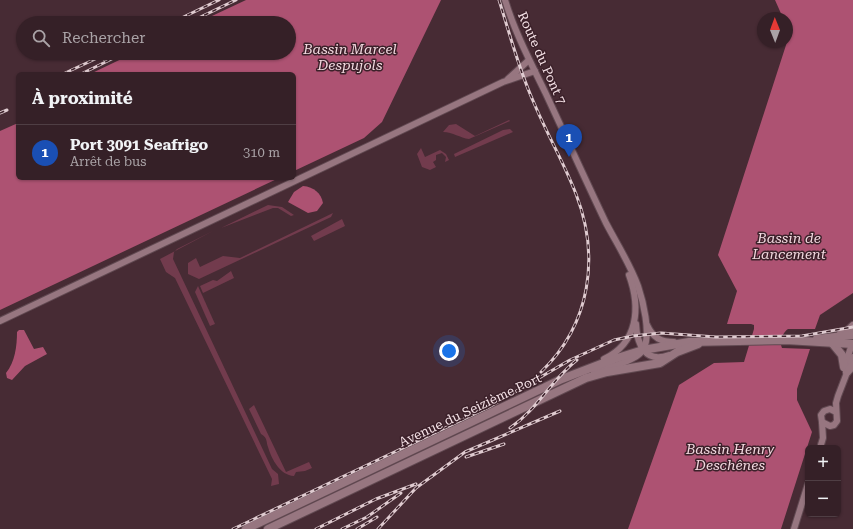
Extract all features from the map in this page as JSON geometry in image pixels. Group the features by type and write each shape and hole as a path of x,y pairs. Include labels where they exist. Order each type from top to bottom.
{"main road":[{"path":"853,326 848,332 832,341 842,355 845,370 853,365"},
{"name":"Avenue du Seizième Port","path":"246,529 562,379 614,359 643,350 698,341 852,340"},
{"name":"Avenue du Seizième Port","path":"268,529 586,378 607,372 653,364 677,352 712,341"}],"street":[{"name":"Route du Pont 7","path":"505,0 510,18 529,60 611,233"},
{"path":"504,82 529,60"},
{"path":"0,321 504,82 535,71"},
{"path":"611,233 633,287 637,338 643,350 648,354 659,357 677,352"},
{"path":"586,378 602,369 635,358 643,350 647,338 645,319 636,281 611,233"},
{"path":"562,379 616,354 622,348 632,329 635,312"},
{"path":"645,319 652,334 659,340 672,342 698,341"},
{"path":"821,445 823,438 838,421 836,412 838,396 852,340"},
{"path":"823,438 821,415 827,410 836,395 845,370 853,357"},
{"path":"827,410 834,410 836,412"},
{"path":"822,422 827,426 832,426"},
{"path":"794,529 805,494"}],"shaded area":[{"path":"509,120 510,121 469,139 443,132 449,125 456,124 475,136"},
{"path":"510,129 513,132 455,157 454,154 503,130"},
{"path":"421,148 425,157 440,150 446,154 449,160 445,162 446,157 442,153 436,155 436,160 433,162 436,167 430,170 422,167 417,154"},
{"path":"268,205 282,207 294,215 291,216 278,208 273,208 221,228"},
{"path":"333,213 331,217 199,279 188,274 188,263 196,258 200,267 223,256 240,258"},
{"path":"342,219 345,226 314,241 311,236"},
{"path":"213,231 175,251 177,249"},
{"path":"175,251 173,259 272,469 278,474 279,484 271,486 272,479 175,278 166,272 160,259"},
{"path":"231,271 234,278 203,293 200,286 213,280 217,281"},
{"path":"198,286 215,324 210,326 195,292"},
{"path":"254,405 286,472 309,462 312,468 305,471 296,472 294,476 285,473 277,466 272,457 266,439 261,434 249,409"}],"water":[{"name":"Bassin Marcel Despujols","path":"246,0 441,0 382,122 364,138 296,170 296,72 94,72 119,60 296,60 296,16 212,16"},
{"path":"775,0 853,0 853,293 820,315 815,329 788,329 782,337 782,348 810,349 797,389 797,400 812,432 808,445 805,445 805,454 781,529 628,529 679,385 714,363 744,362 754,329 754,325 751,324 727,324 737,291 718,255 785,48 793,48 793,12 780,12"},
{"path":"16,124 16,180 275,180 0,310 0,131"},
{"path":"303,186 314,189 321,196 323,203 317,211 308,213 288,202 294,192"},
{"path":"19,330 24,330 34,349 43,347 47,354 25,366 12,380 7,378 6,373 12,364 16,348 17,332"}],"railway":[{"path":"186,16 219,0"},
{"path":"203,16 236,0"},
{"path":"499,0 529,91 576,194 588,241 589,265 586,288 580,311 571,333 558,353 541,372"},
{"path":"67,72 93,60"},
{"path":"85,72 110,60"},
{"path":"0,113 7,110"},
{"path":"233,529 489,407 570,360 614,340 661,333 716,337 802,336 853,327"},
{"path":"510,428 529,412 560,376 577,360"},
{"path":"378,529 416,488 465,452 560,411"},
{"path":"466,457 504,444"},
{"path":"316,529 376,499 416,484"},
{"path":"342,529 367,517 401,493"},
{"path":"357,529 377,517"}],"place":[{"name":"Port 3091 Seafrigo","path":"569,157"}],"water label":[{"name":"Bassin de Lancement","path":"789,246"},
{"name":"Bassin Henry Deschênes","path":"730,458"}]}
